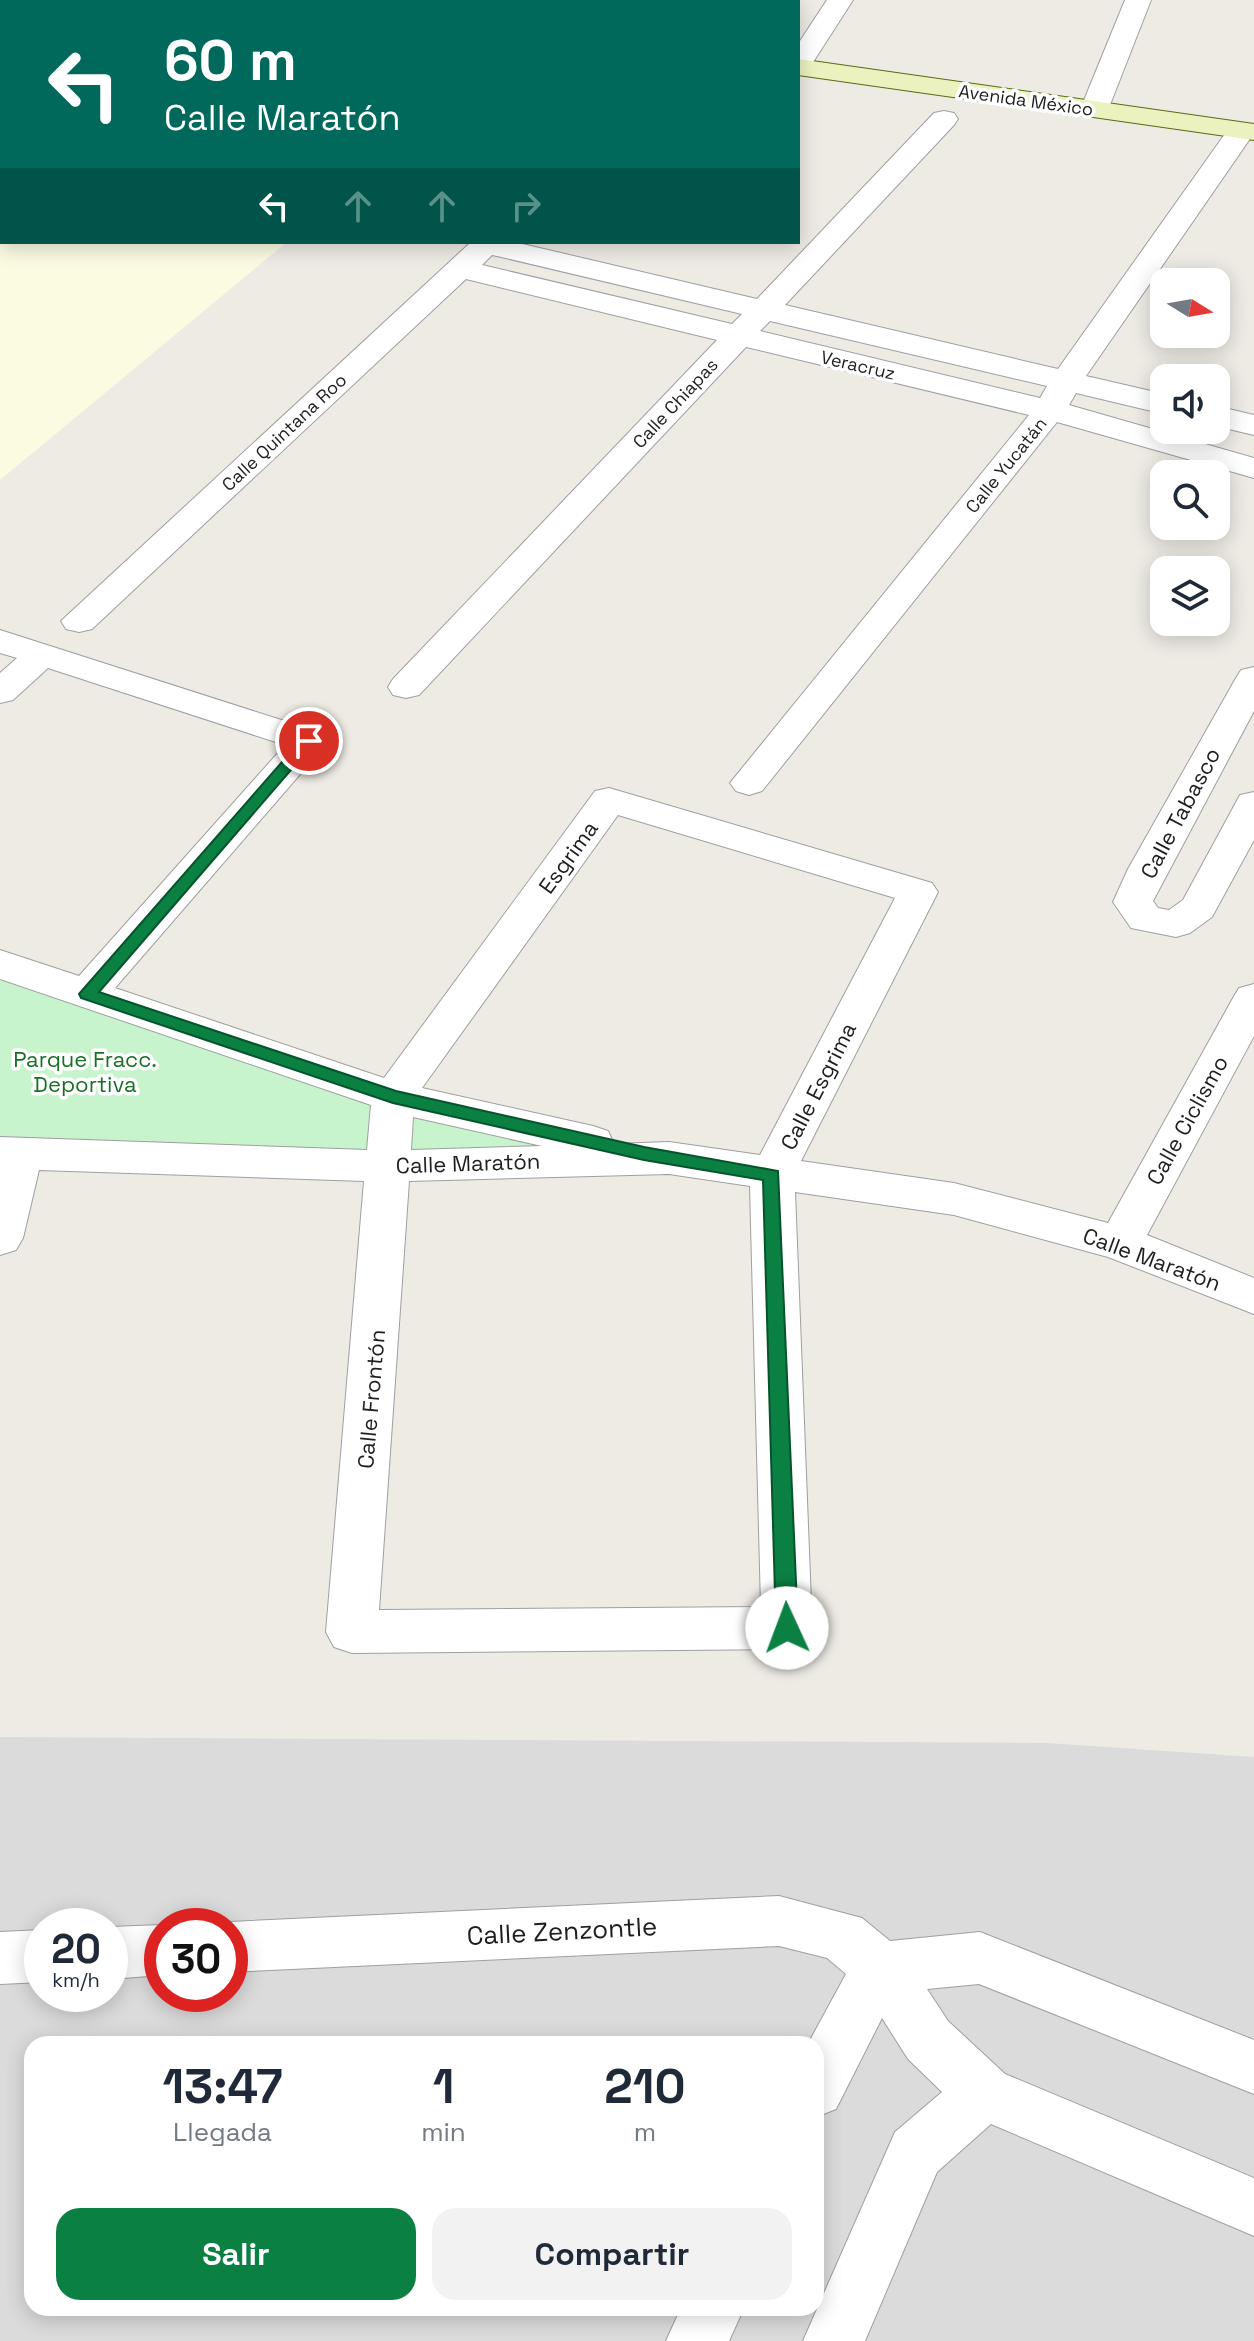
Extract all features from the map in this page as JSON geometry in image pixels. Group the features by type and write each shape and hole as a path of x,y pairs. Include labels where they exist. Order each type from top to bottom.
{"main road":[{"name":"Avenida México","path":"800,66 1248,131"}],"street":[{"path":"800,63 840,0"},
{"path":"1094,110 1138,0"},
{"name":"Calle Chiapas","path":"406,687 944,119"},
{"name":"Calle Yucatán","path":"749,783 1050,410 1066,381 1248,131"},
{"name":"Calle Quintana Roo","path":"79,621 486,244"},
{"name":"Veracruz","path":"491,244 1150,401"},
{"name":"Veracruz","path":"461,269 1050,410 1254,468"},
{"path":"1230,419 1254,425"},
{"path":"0,641 309,741 87,994"},
{"path":"0,692 43,654"},
{"name":"Calle Tabasco","path":"1254,678 1148,869 1133,902 1145,919 1176,924 1198,908 1254,804"},
{"name":"Esgrima","path":"393,1097 609,800 918,892"},
{"name":"Calle Esgrima","path":"787,1628 772,1175 918,892"},
{"path":"0,964 393,1097 669,1158"},
{"name":"Calle Ciclismo","path":"1120,1243 1254,998"},
{"name":"Calle Frontón","path":"393,1097 352,1632 787,1628"},
{"path":"0,1238 10,1153"},
{"name":"Calle Maratón","path":"10,1153 389,1166 669,1158 954,1199 1120,1243 1254,1297"},
{"name":"Calle Zenzontle","path":"248,1946 779,1921 842,1936 881,1968 928,2040 984,2093 1254,2207"},
{"path":"0,1958 24,1957"},
{"path":"824,2073 850,2018 881,1968 980,1958 1254,2067"},
{"path":"834,2341 916,2152 984,2093"},
{"path":"697,2341 709,2316"}],"shaded area":[{"path":"0,244 285,244 0,480"},
{"path":"0,1737 1047,1743 1254,1757 1254,2341 0,2341"}],"green space":[{"name":"Parque Fracc. Deportiva","path":"0,959 593,1143 567,1159 0,1153"}],"route":[{"path":"309,741 87,994 393,1097 593,1143 772,1175 787,1628"}]}
